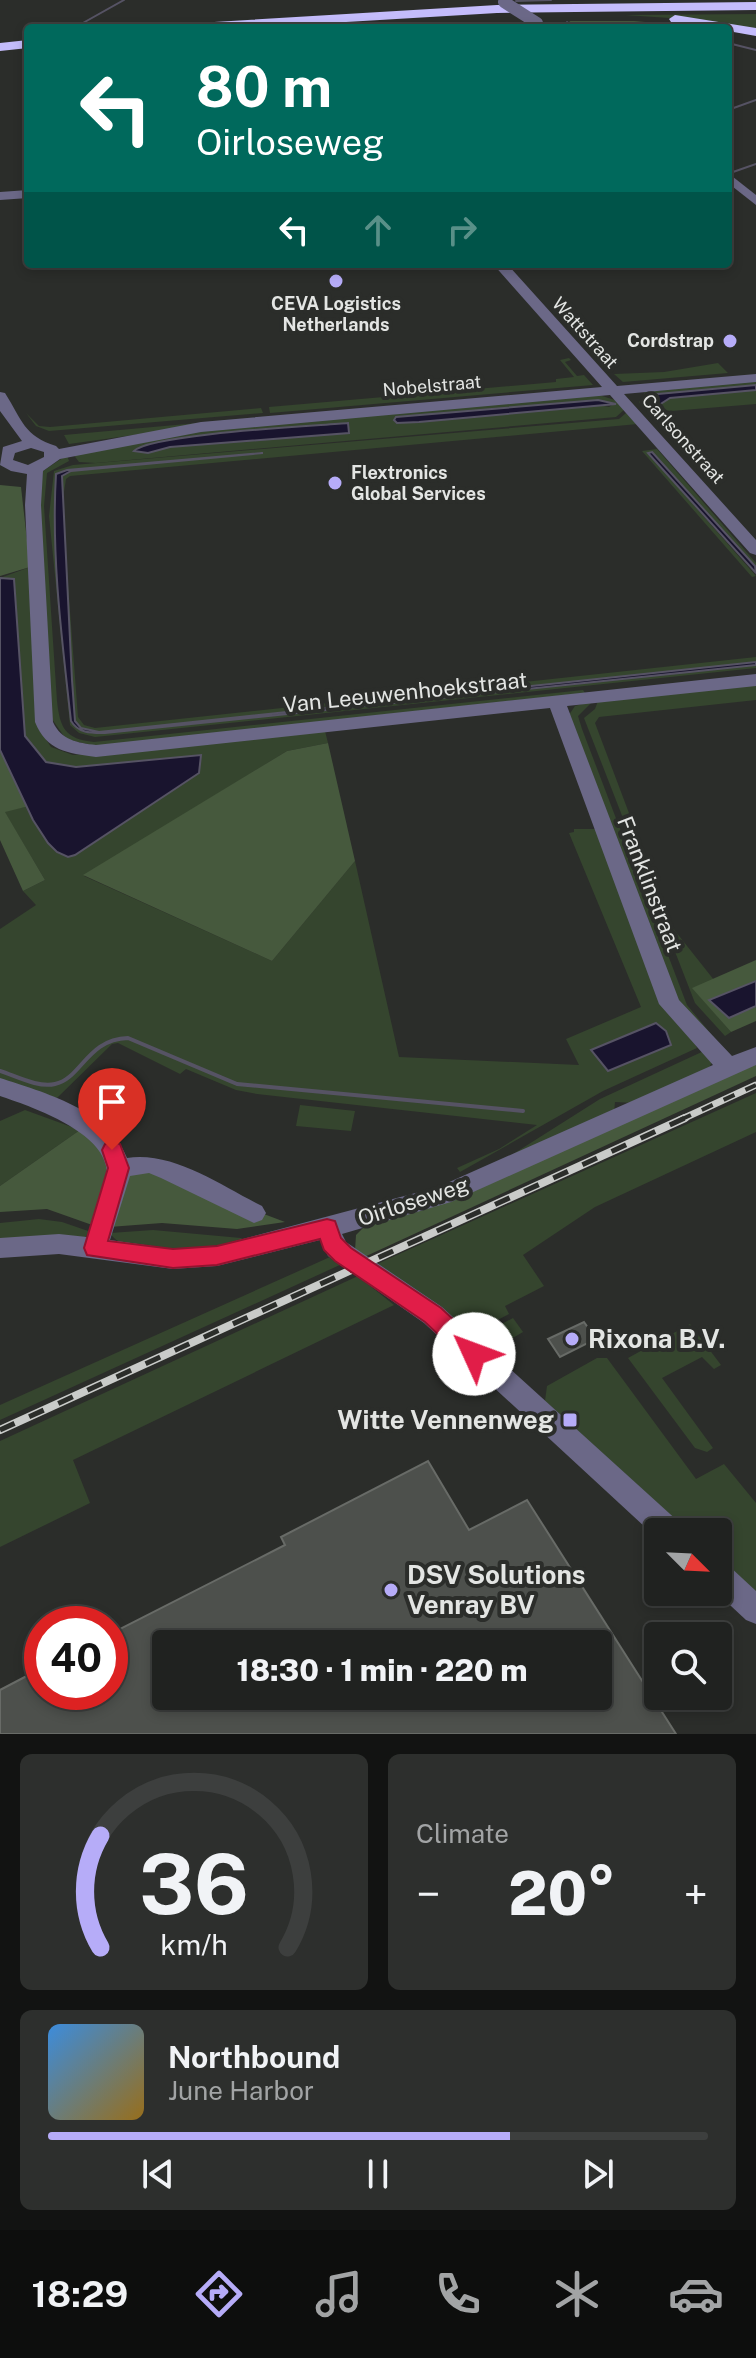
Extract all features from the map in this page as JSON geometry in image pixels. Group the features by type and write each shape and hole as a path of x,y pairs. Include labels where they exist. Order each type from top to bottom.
{"highway":[{"path":"240,24 418,12 692,0"},
{"path":"577,7 756,9"},
{"path":"542,21 756,9"},
{"path":"418,24 665,18 704,24"},
{"path":"732,28 756,32"},
{"path":"0,50 24,47"}],"street":[{"path":"503,1 542,21"},
{"path":"732,180 756,201"},
{"path":"0,196 24,194"},
{"name":"Wattstraat","path":"504,268 612,391"},
{"name":"Nobelstraat","path":"52,452 201,427 756,378"},
{"name":"Carlsonstraat","path":"612,391 756,550"},
{"path":"0,396 24,444"},
{"path":"24,444 52,452 48,463 30,469 12,467 5,461 5,454 24,444"},
{"name":"Van Leeuwenhoekstraat","path":"30,469 44,722 50,736 60,743 96,751 756,680"},
{"name":"Franklinstraat","path":"556,700 670,1004 728,1067"},
{"name":"Oirloseweg","path":"0,1248 59,1244 173,1259 217,1256 327,1228 443,1195 756,1055"},
{"path":"0,1087 95,1129 112,1150 119,1168 95,1248"},
{"path":"119,1168 149,1164 254,1213"},
{"path":"327,1228 337,1249 433,1315 655,1518"},
{"path":"732,1588 756,1610"}],"green space":[{"path":"756,14 756,30 732,24 625,15"},
{"path":"569,21 668,24 573,24"},
{"path":"560,360 571,360 565,362 577,376 584,375 593,385 270,413 269,407 556,382 556,379 574,377"},
{"path":"718,363 728,373 623,382 614,374 664,372"},
{"path":"756,381 756,385 647,395 642,399 659,405 670,398 756,390 756,404 671,411 641,406 639,402 645,392"},
{"path":"599,395 618,401 625,409 616,417 96,463 79,462 73,454 181,432","holes":["598,400 615,403 609,407 595,404 394,420 397,417"]},
{"path":"261,408 263,413 49,431 36,426 26,413 39,426 50,427"},
{"path":"626,413 638,424 70,476 66,479 62,505 78,717 84,725 95,728 756,657 756,668 95,737 79,733 70,725 49,516 54,471 73,465 619,419"},
{"path":"264,417 69,444 64,435"},
{"path":"657,449 756,563 756,568 652,452 648,453 756,576 752,577 642,451"},
{"path":"67,455 69,461 47,473 44,506 58,710 62,725 76,738 94,742 583,690 585,693 95,746 66,739 52,719 37,510 43,471"},
{"path":"0,485 21,487 30,567 0,576"},
{"path":"30,567 41,732 51,747 73,755 325,731 328,743 287,751 84,876 272,961 355,861 399,1057 579,1065 566,1039 641,1007 569,833 574,829 596,829 697,1048 603,1091 460,1172 457,1168 499,1149 537,1125 236,1090 186,1069 180,1074 118,1043 112,1044 57,1098 0,1081 0,929 36,905 23,891 45,880 4,811 29,806 33,820 75,855 199,773 200,755 76,767 46,762 25,736 14,579 0,578"},
{"path":"756,684 756,700 599,717 595,723 672,927 714,980 693,988 731,1032 725,1036 695,1003 584,718 595,709 598,701"},
{"path":"593,701 578,716 582,729 687,1005 716,1040 677,1000 569,715 575,706"},
{"path":"328,743 355,861 272,961 83,875 287,751"},
{"path":"0,750 29,806 5,812 45,880 23,891 0,840"},
{"path":"756,960 756,981 710,1000 729,1018 756,1006 756,1021 731,1032 692,988"},
{"path":"706,1050 712,1062 708,1070 636,1103 615,1102 614,1112 510,1156 600,1099"},
{"path":"756,1063 756,1076 362,1258 355,1251 356,1235 363,1228"},
{"path":"756,1093 756,1132 595,1207 523,1255 544,1286 505,1306 509,1314 492,1323 464,1330 375,1265"},
{"path":"300,1105 355,1111 351,1131 296,1126"},
{"path":"25,1110 80,1130 0,1186 0,1121"},
{"path":"80,1130 114,1162 95,1226 47,1209 0,1212 0,1186"},
{"path":"142,1168 285,1222 237,1229 162,1223 109,1227 122,1179"},
{"path":"39,1219 62,1222 91,1232 85,1237 0,1241 0,1223"},
{"path":"153,1230 246,1241 194,1248 152,1249 119,1242 110,1233"},
{"path":"330,1257 342,1264 0,1420 0,1405"},
{"path":"358,1276 394,1305 73,1460 90,1503 0,1547 0,1441"},
{"path":"513,1318 523,1332 499,1346 478,1344 479,1336"},
{"path":"690,1324 721,1365 714,1369 702,1357 662,1378 713,1448 707,1452 695,1448 628,1358"},
{"path":"597,1358 607,1358 696,1479 724,1464 756,1503 756,1593 732,1571 732,1518 674,1518 545,1401 547,1386"}],"shaded area":[{"path":"756,385 756,390 670,398 659,405 643,404 642,399 647,395"},
{"path":"598,400 616,404 419,422 397,423 394,420 396,417"},
{"path":"348,423 349,433 170,447 148,453 134,451 146,445 200,435"},
{"path":"652,452 755,566 756,573 648,453"},
{"path":"263,453 71,471 62,476 75,721 81,728 99,732 756,662 756,665 105,733 86,732 78,728 71,721 58,598 56,474 67,470"},
{"path":"0,578 14,579 25,736 46,762 76,767 201,755 199,773 68,857 48,843 33,820 0,750"},
{"path":"756,981 756,1006 729,1018 709,1000"},
{"path":"656,1023 666,1031 671,1045 608,1071 591,1050"}],"building":[{"name":"Rixona B.V.","path":"584,1322 596,1339 560,1357 548,1339"},
{"name":"DSV Solutions Venray BV","path":"428,1461 469,1530 527,1500 610,1630 152,1630 152,1710 612,1710 612,1633 644,1684 644,1710 661,1710 676,1734 0,1734 0,1690 24,1677 24,1710 128,1710 128,1625 285,1545 281,1537"}],"waterway":[{"path":"81,24 124,0"},
{"path":"516,1 551,0"},
{"path":"732,44 756,50"},
{"path":"732,109 756,100"},
{"path":"733,172 756,164"},
{"path":"0,1071 34,1083 55,1084 72,1075 103,1045 128,1038 237,1084 523,1111"}],"railway":[{"path":"680,1120 756,1085"},
{"path":"0,1430 685,1118"}],"place":[{"name":"CEVA Logistics Netherlands","path":"336,281"},
{"name":"Cordstrap","path":"730,341"},
{"name":"Flextronics Global Services","path":"335,483"},
{"name":"Rixona B.V.","path":"572,1339"},
{"name":"Witte Vennenweg","path":"570,1420"},
{"name":"DSV Solutions Venray BV","path":"391,1590"}],"route":[{"path":"112,1150 119,1168 95,1248 173,1259 217,1256 327,1228 332,1243 343,1254 433,1315 474,1354"}]}
